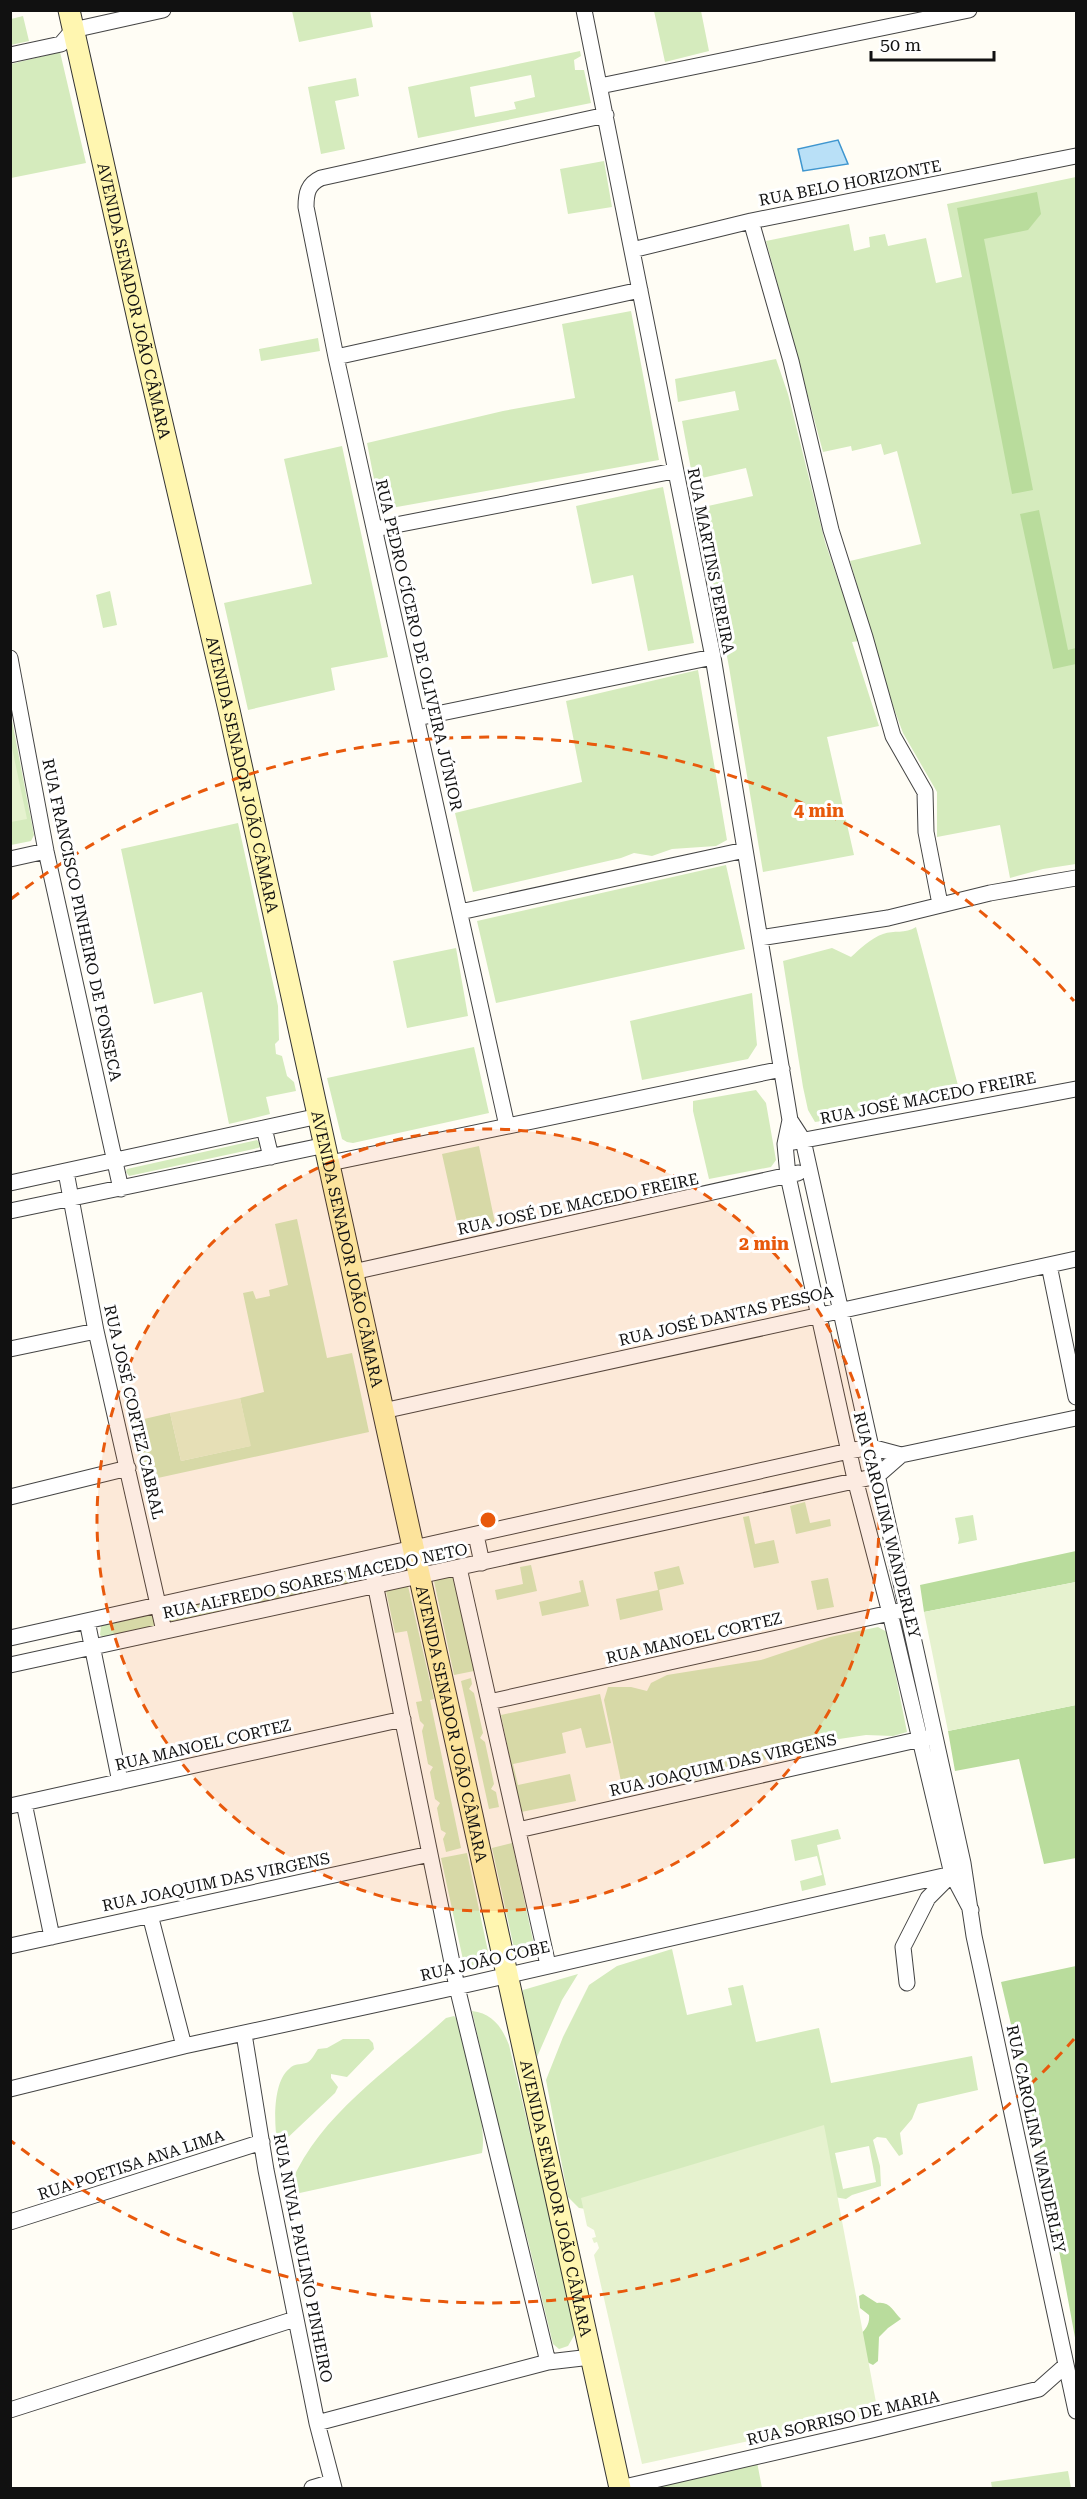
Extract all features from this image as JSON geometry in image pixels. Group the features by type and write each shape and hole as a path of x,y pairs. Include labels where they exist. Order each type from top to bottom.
{"main road":[{"name":"AVENIDA SENADOR JOÃO CÂMARA","path":"71,20 147,358 230,710 620,2488"}],"street":[{"path":"10,55 61,44 71,20 163,10"},
{"name":"RUA MARTINS PEREIRA","path":"584,10 712,657 789,1120"},
{"path":"600,86 969,10"},
{"name":"RUA PEDRO CÍCERO DE OLIVEIRA JÚNIOR","path":"507,1126 336,357 306,207 309,188 313,182 321,178 606,115"},
{"name":"RUA BELO HORIZONTE","path":"632,250 751,221 1077,156"},
{"path":"751,221 791,361 831,530 893,736 926,792 926,832 940,904"},
{"path":"336,357 640,290"},
{"path":"375,529 674,471"},
{"path":"417,718 712,657"},
{"name":"RUA FRANCISCO PINHEIRO DE FONSECA","path":"10,658 46,851 121,1188"},
{"path":"459,912 745,850"},
{"path":"10,859 46,851"},
{"path":"760,938 888,918 940,904 1077,878"},
{"path":"10,1211 271,1157 328,1154 507,1126 782,1069"},
{"name":"RUA JOSÉ MACEDO FREIRE","path":"785,1144 1077,1089"},
{"path":"10,1183 319,1116"},
{"path":"789,1120 803,1140"},
{"name":"RUA CAROLINA WANDERLEY","path":"789,1120 785,1144 788,1176 855,1479 890,1612 928,1737 958,1868 971,1910 974,1936 1077,2411"},
{"path":"264,1128 271,1157"},
{"name":"RUA CAROLINA WANDERLEY","path":"803,1140 908,1609 928,1737"},
{"name":"RUA JOSÉ DE MACEDO FREIRE","path":"353,1272 810,1170"},
{"name":"RUA JOSÉ CORTEZ CABRAL","path":"66,1172 96,1331 164,1631"},
{"name":"RUA JOSÉ DANTAS PESSOA","path":"383,1411 840,1309 1077,1259"},
{"path":"1049,1265 1077,1397"},
{"path":"10,1349 96,1331"},
{"name":"RUA ALFREDO SOARES MACEDO NETO","path":"10,1638 871,1447 901,1455 1077,1418"},
{"name":"RUA ALFREDO SOARES MACEDO NETO","path":"10,1665 877,1476 901,1455"},
{"path":"10,1497 128,1468"},
{"path":"476,1535 482,1563"},
{"path":"370,1559 457,1987 548,2362"},
{"path":"459,1568 548,1965"},
{"path":"232,1589 237,1616"},
{"name":"RUA MANOEL CORTEZ","path":"489,1702 908,1609"},
{"path":"87,1621 120,1782"},
{"name":"RUA MANOEL CORTEZ","path":"17,1804 403,1719"},
{"name":"RUA JOAQUIM DAS VIRGENS","path":"518,1830 928,1737"},
{"path":"17,1804 52,1937"},
{"name":"RUA JOAQUIM DAS VIRGENS","path":"10,1946 430,1854"},
{"path":"907,1983 903,1947 928,1898 958,1868"},
{"name":"RUA JOÃO COBE","path":"10,2089 184,2046 457,1987 958,1868"},
{"path":"150,1915 184,2046"},
{"name":"RUA NIVAL PAULINO PINHEIRO","path":"244,2034 296,2319 317,2422 333,2485"},
{"name":"RUA POETISA ANA LIMA","path":"10,2222 262,2142"},
{"path":"10,2410 296,2319"},
{"path":"317,2422 548,2362 591,2357"},
{"name":"RUA SORRISO DE MARIA","path":"620,2488 1039,2389 1066,2364"},
{"path":"312,2488 333,2485"}],"green space":[{"path":"292,11 370,11 373,27 299,42"},
{"path":"654,11 701,11 709,51 665,62"},
{"path":"23,16 29,41 11,45 11,19"},
{"path":"580,51 581,56 574,60 575,70 584,70 591,103 418,138 408,87","holes":["531,75 535,97 514,102 516,109 475,117 470,87"]},
{"path":"60,52 86,163 11,178 11,64"},
{"path":"356,78 359,96 335,101 345,149 321,154 308,87"},
{"path":"604,161 612,207 568,214 560,169"},
{"path":"1076,177 1076,864 1043,869 1010,878 1000,825 937,837 937,792 903,733 850,561 921,544 897,451 884,455 881,444 852,451 851,446 823,452 766,241 849,224 854,251 870,247 869,237 885,234 888,246 926,238 936,283 962,277 947,204"},
{"path":"1037,192 1041,214 1028,230 984,239 1033,490 1012,494 957,208"},
{"path":"631,311 659,460 380,510 367,443 503,411 575,398 562,324"},
{"path":"318,338 320,351 261,361 259,349"},
{"path":"776,359 788,394 825,542 859,641 852,642 879,726 827,737 854,855 763,872 729,667 699,508 753,496 746,468 693,480 682,421 739,410 735,391 678,402 675,379"},
{"path":"342,446 388,657 331,668 335,690 248,710 224,603 312,584 284,459"},
{"path":"663,487 694,643 648,651 633,575 592,584 576,506"},
{"path":"1039,510 1068,650 1076,648 1076,664 1053,669 1020,514"},
{"path":"110,591 117,625 103,628 96,595"},
{"path":"698,670 727,840 716,846 672,849 652,856 634,853 473,892 455,813 582,782 566,701"},
{"path":"10,710 34,835 31,841 11,845"},
{"path":"10,743 27,819 11,822"},
{"path":"238,823 278,1006 279,1040 275,1044 276,1054 282,1056 287,1076 294,1082 296,1091 266,1097 270,1114 229,1124 202,992 154,1004 121,849"},
{"path":"726,865 745,949 496,1003 477,921"},
{"path":"916,927 960,1093 930,1093 907,1101 893,1099 835,1119 815,1122 808,1110 803,1087 783,961 832,948 851,957 879,936"},
{"path":"456,948 468,1016 407,1028 393,961"},
{"path":"752,993 757,1045 748,1059 642,1080 630,1021"},
{"path":"474,1047 489,1113 353,1143 342,1139 327,1078"},
{"path":"756,1090 766,1103 776,1160 771,1167 709,1179 693,1111 693,1101"},
{"path":"257,1140 262,1146 258,1148 129,1176 126,1172 127,1169"},
{"path":"479,1146 495,1223 459,1231 442,1154"},
{"path":"297,1219 327,1358 352,1353 369,1432 144,1481 131,1422 170,1413 181,1461 250,1446 240,1398 264,1392 243,1293 253,1291 256,1299 270,1296 269,1290 288,1285 275,1224"},
{"path":"240,1398 251,1446 181,1461 170,1413"},
{"path":"805,1502 810,1523 830,1519 831,1526 796,1534 790,1506"},
{"path":"973,1515 977,1540 958,1544 955,1518"},
{"path":"749,1516 755,1544 774,1540 779,1563 754,1568 743,1517"},
{"path":"1076,1551 1076,1582 924,1612 920,1585"},
{"path":"531,1565 537,1591 497,1600 495,1590 523,1584 520,1567"},
{"path":"679,1566 684,1584 659,1590 663,1610 620,1620 616,1599 658,1590 654,1572"},
{"path":"360,1569 365,1573 362,1580 246,1605 242,1601 244,1595"},
{"path":"453,1575 474,1671 454,1675 434,1581"},
{"path":"828,1578 834,1607 817,1610 811,1581"},
{"path":"583,1580 589,1606 542,1616 539,1602 581,1592 579,1581"},
{"path":"1076,1582 1076,1705 948,1731 924,1612"},
{"path":"408,1586 434,1699 430,1700 461,1848 446,1852 443,1839 446,1833 441,1830 437,1808 440,1803 435,1799 430,1772 433,1767 428,1764 422,1731 424,1725 420,1721 416,1702 422,1701 407,1631 395,1633 386,1591"},
{"path":"216,1600 221,1604 219,1612 103,1637 100,1635 101,1626"},
{"path":"878,1627 887,1632 907,1732 893,1736 866,1735 819,1742 705,1779 645,1788 634,1793 622,1786 604,1700 608,1687 631,1687 647,1691 651,1683 667,1675 761,1660 830,1637"},
{"path":"471,1678 472,1684 469,1689 474,1693 483,1733 480,1738 485,1742 494,1784 491,1789 496,1792 499,1807 489,1809 461,1681"},
{"path":"600,1694 611,1743 586,1748 581,1728 562,1733 566,1753 513,1764 518,1785 570,1774 576,1801 521,1812 501,1715"},
{"path":"1076,1705 1076,1858 1044,1864 1019,1759 955,1771 948,1731"},
{"path":"838,1829 841,1839 817,1845 826,1885 802,1891 800,1881 822,1875 817,1856 795,1861 791,1840"},
{"path":"512,1843 534,1945 533,1948 521,1952 514,1948 492,1848"},
{"path":"467,1853 489,1956 484,1964 465,1969 441,1858"},
{"path":"672,1949 687,2015 732,2005 728,1988 743,1985 756,2042 819,2028 831,2083 972,2056 978,2090 918,2104 912,2119 900,2133 903,2154 899,2156 886,2138 877,2137 873,2140 880,2166 881,2186 846,2199 834,2197 594,2210 579,2208 568,2197 546,2080 563,2037 589,1985 617,1966","holes":["869,2146 876,2182 843,2189 835,2153"]},
{"path":"1076,1966 1076,2343 1040,2147 1001,1982"},
{"path":"578,1974 562,2000 537,2057 522,1999 523,1990"},
{"path":"472,2011 491,2018 503,2032 509,2045 575,2334 568,2346 559,2349 553,2344 528,2241 511,2183"},
{"path":"454,2016 457,2019 479,2105 483,2139 482,2153 286,2196 298,2168 314,2142 333,2119 377,2077 446,2018"},
{"path":"343,2039 369,2039 374,2049 347,2077 331,2074 331,2078 338,2087 335,2093 281,2144 277,2141 275,2113 277,2092 284,2075 293,2066 308,2062 318,2049 327,2048"},
{"path":"824,2125 878,2413 642,2464 594,2255 599,2248 597,2242 594,2243 592,2238 596,2237 594,2230 587,2226 581,2198"},
{"path":"863,2294 877,2303 888,2305 901,2319 879,2337 878,2361 873,2365 867,2362 860,2334 867,2326 869,2318 869,2315 860,2308 859,2296"},
{"path":"757,2462 762,2488 643,2488"},
{"path":"1068,2471 1071,2488 992,2488 991,2482"}],"water":[{"path":"838,140 848,164 803,171 798,149"}]}
